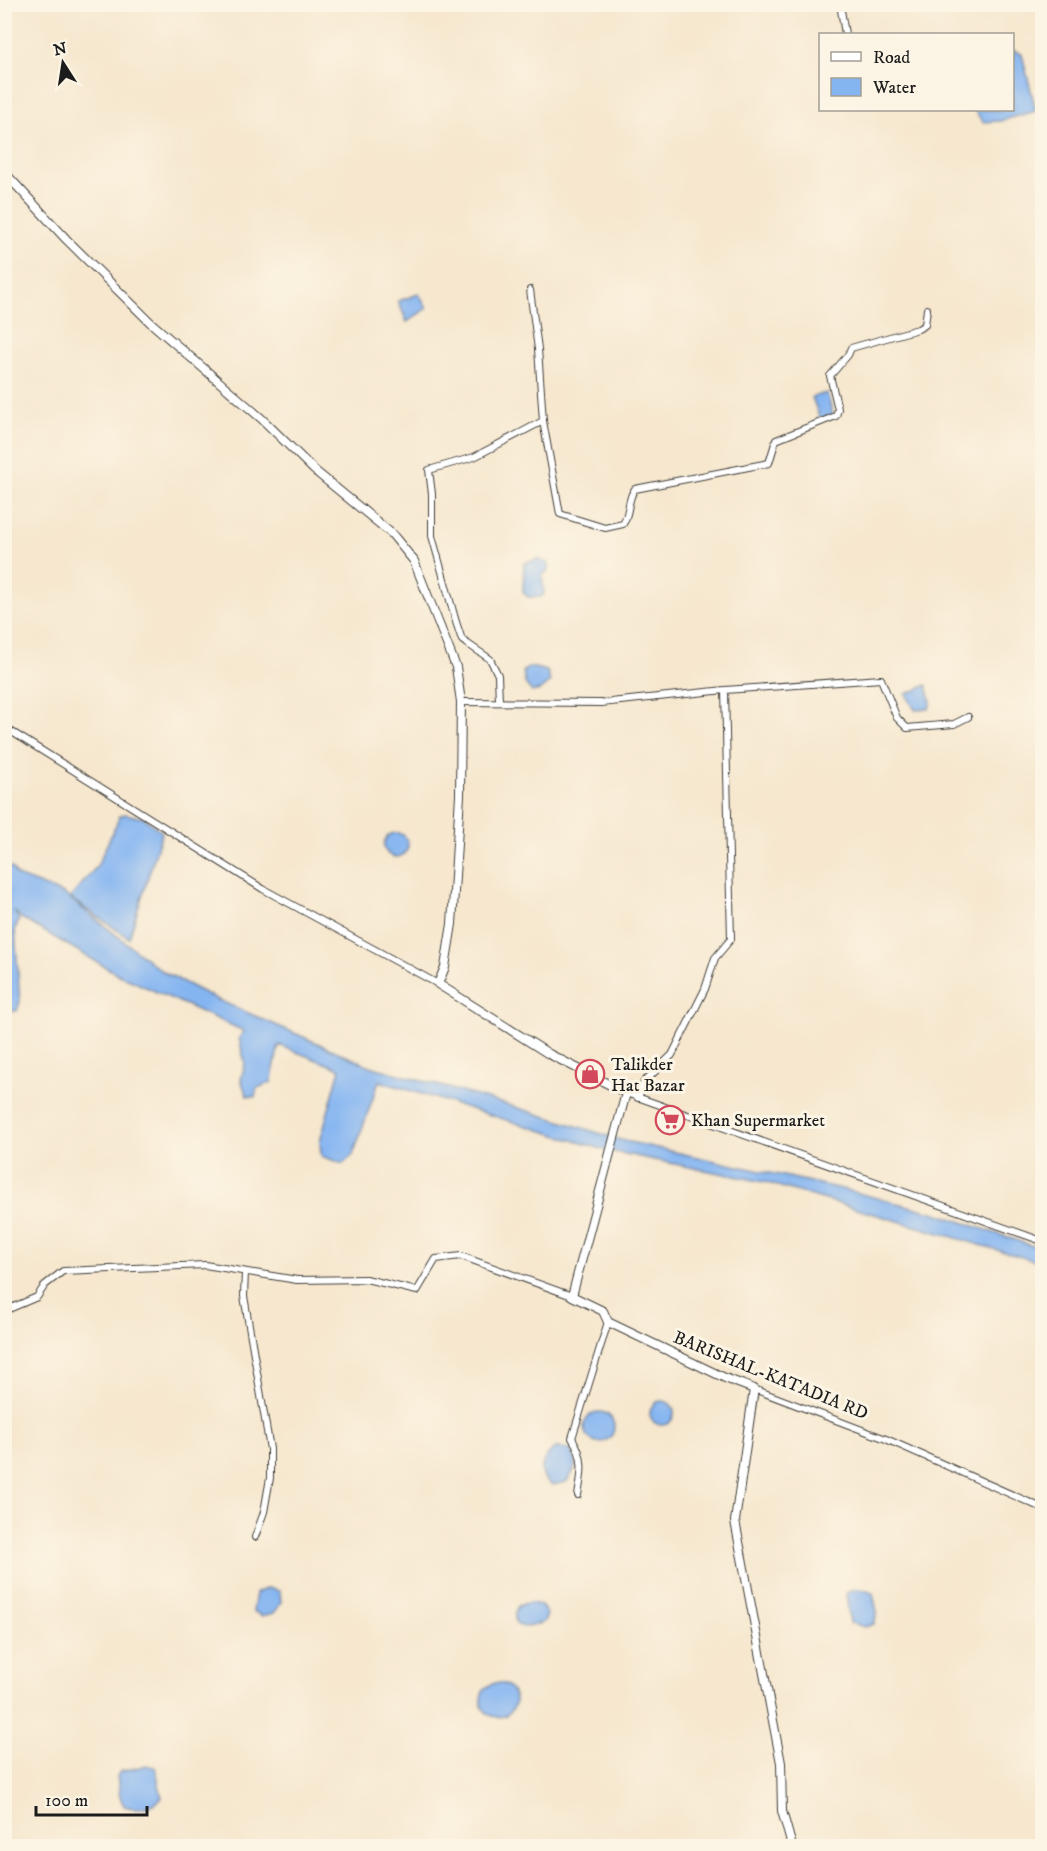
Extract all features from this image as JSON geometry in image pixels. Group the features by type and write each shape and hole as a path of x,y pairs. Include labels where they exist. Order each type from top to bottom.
{"main road":[{"path":"4,172 66,239 150,322 262,419 314,470 392,534 414,561 456,667 461,702 460,795 453,924 445,967 438,984 549,1054 626,1093 572,1296"},
{"name":"BARISHAL-KATADIA RD","path":"572,1296 603,1311 608,1322 725,1378 754,1389"},
{"path":"754,1389 735,1521 781,1763 782,1811 792,1846"}],"street":[{"path":"840,4 845,33"},
{"path":"530,290 538,349 543,421 560,514 605,528 623,524 628,516 631,493 634,489 770,463 776,440 836,416 838,409 830,376 848,355 850,348 918,329 925,325 927,309"},
{"path":"499,701 498,675 490,659 462,640 456,622 432,536 432,494 429,470 474,457 543,421"},
{"path":"461,702 601,703 725,690 881,679 897,718 907,728 954,724 968,717"},
{"path":"638,1098 644,1082 672,1055 705,989 715,958 731,939 725,690"},
{"path":"4,726 263,889 438,984"},
{"path":"626,1093 1042,1241"},
{"path":"4,1311 37,1296 45,1285 63,1271 205,1265 297,1280 366,1279 417,1291 436,1259 461,1257 572,1296"},
{"path":"245,1272 244,1296 270,1449 270,1478 264,1512 255,1537"},
{"path":"578,1495 582,1472 580,1451 572,1438 608,1322"},
{"name":"BARISHAL-KATADIA RD","path":"754,1389 886,1439 1042,1508"}],"water":[{"path":"1014,50 1022,54 1036,111 1000,121 983,122 975,111 1014,111"},
{"path":"419,294 427,308 407,322 398,301"},
{"path":"827,393 833,415 820,419 812,397"},
{"path":"538,559 549,564 548,570 542,576 544,594 541,597 528,597 523,592 524,563"},
{"path":"530,667 547,671 550,682 540,690 532,692 525,683 523,671"},
{"path":"927,685 931,702 929,709 915,710 906,694"},
{"path":"125,814 144,818 162,832 129,938 70,898 97,866 120,816"},
{"path":"396,833 401,834 407,840 407,850 401,856 396,857 391,856 385,850 384,845 385,840 391,834"},
{"path":"4,866 12,868 17,876 64,894 162,971 216,999 370,1066 621,1140 842,1189 936,1213 1042,1249 1042,1263 764,1182 605,1150 379,1081 353,1155 343,1164 321,1156 320,1141 340,1069 279,1045 271,1083 257,1088 255,1097 247,1096 241,1080 245,1063 239,1038 244,1031 121,976 21,918 14,911 19,920 15,929 20,1002 17,1011 5,1011"},
{"path":"662,1401 671,1404 674,1413 671,1422 662,1425 653,1422 650,1413 653,1404"},
{"path":"599,1412 610,1416 614,1427 610,1438 599,1442 588,1438 584,1427 588,1416"},
{"path":"555,1448 569,1449 574,1457 575,1466 566,1482 553,1485 547,1482 542,1467 546,1457"},
{"path":"268,1588 280,1591 281,1603 274,1613 262,1616 253,1611 256,1593"},
{"path":"861,1589 873,1593 877,1612 874,1624 865,1627 850,1623 846,1594 851,1590"},
{"path":"526,1603 536,1604 543,1608 547,1614 544,1622 525,1627 517,1624 515,1614 518,1606"},
{"path":"498,1683 510,1688 515,1700 510,1712 498,1717 486,1712 481,1700 486,1688"},
{"path":"147,1765 155,1767 162,1798 144,1807 124,1806 120,1797 117,1776 120,1772"}],"place":[{"name":"Talikder Hat Bazar","path":"590,1074"},
{"name":"Khan Supermarket","path":"670,1120"}]}
